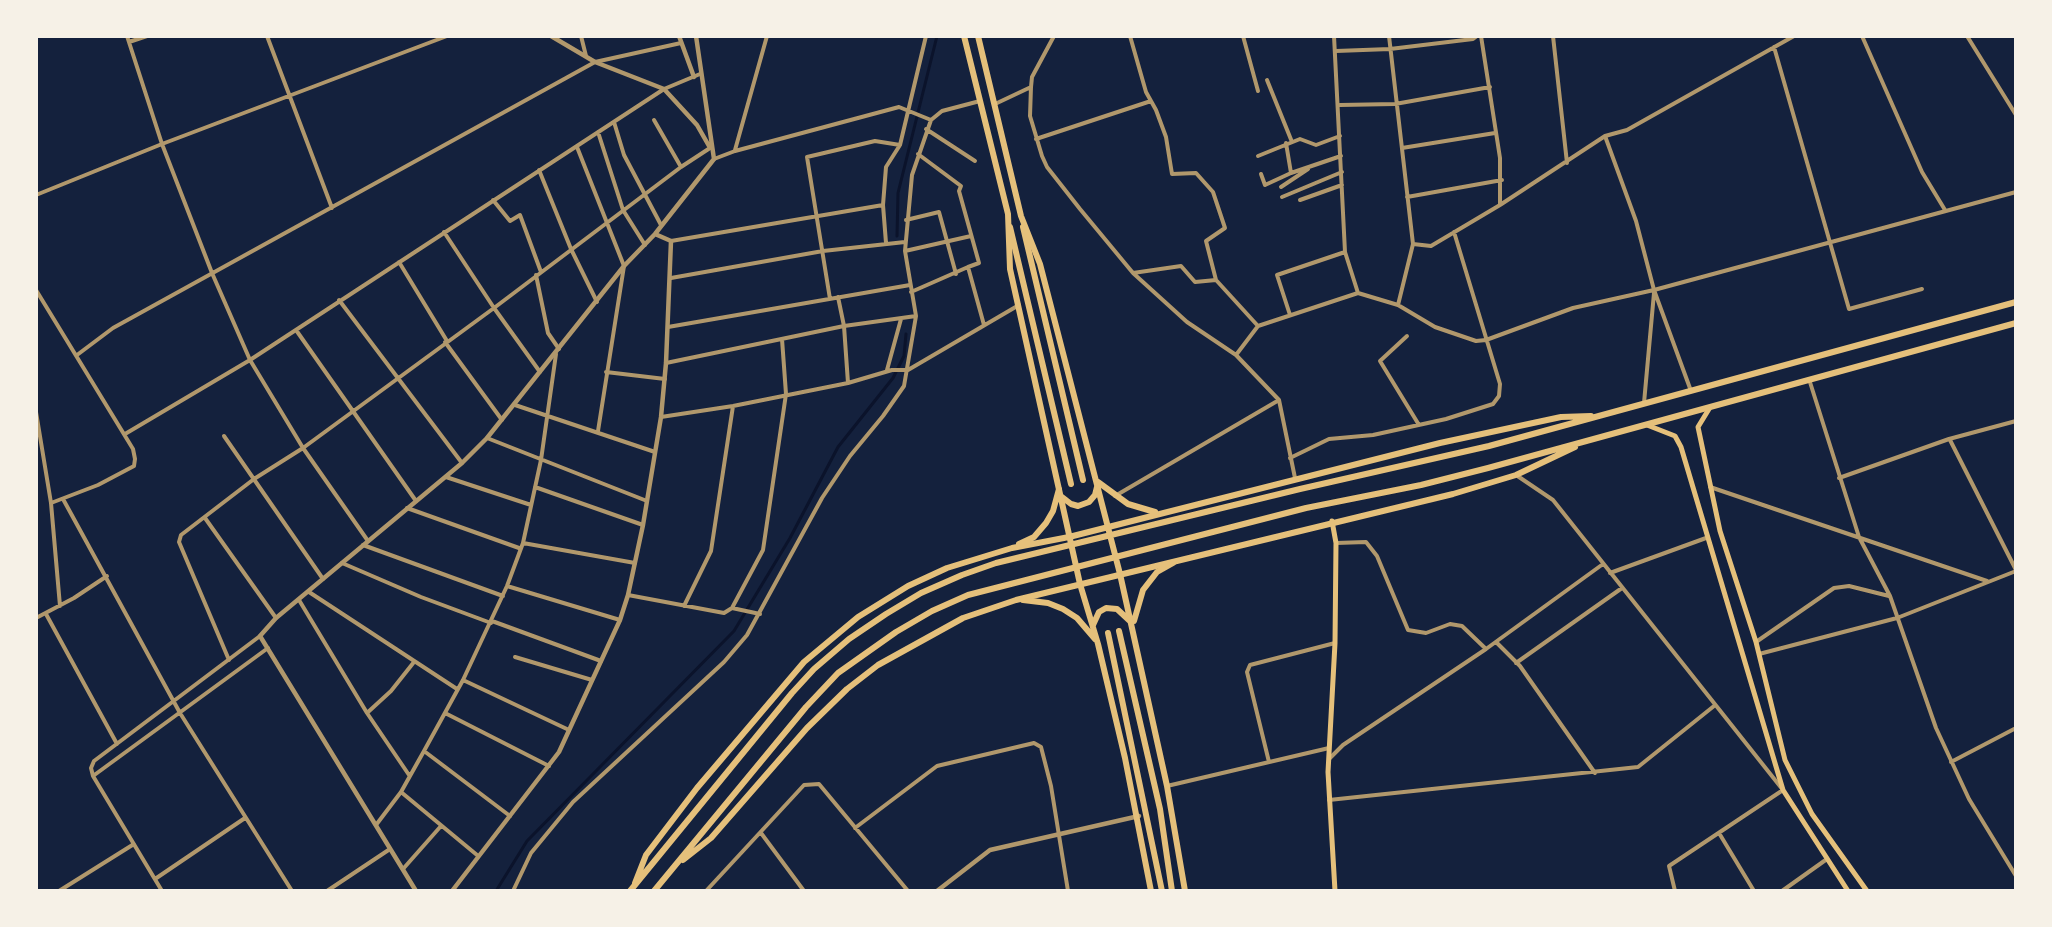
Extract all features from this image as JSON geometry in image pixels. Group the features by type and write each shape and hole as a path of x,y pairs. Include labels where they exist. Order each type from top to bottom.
{"main road":[{"path":"964,36 1071,484"},
{"path":"978,36 1083,480"},
{"path":"1008,214 1010,269 1069,537 1098,644 1138,816 1151,891"},
{"path":"1021,216 1040,264 1133,625 1167,786 1185,891"},
{"path":"631,890 792,693 849,639 921,593 996,563 1300,489 1489,446 2016,302"},
{"path":"654,891 806,707 838,673 896,632 932,611 999,585 1306,508 1421,485 1709,409 1809,379 2016,323"},
{"path":"1709,409 1698,427 1710,487 1720,531 1756,642 1790,770 1812,814 1866,891"},
{"path":"631,890 646,855 689,797 818,647 858,617 908,586 947,568 1012,548 1069,537 1294,478 1562,417 1601,416"},
{"path":"1647,425 1675,436 1681,447 1782,790 1848,891"},
{"path":"674,867 711,838 807,728 847,689 917,641 963,618 1016,600 1332,521 1453,494 1516,475 1591,439"},
{"path":"1098,482 1114,496 1136,508 1158,513"},
{"path":"1062,497 1078,506 1089,502 1095,495 1098,482"},
{"path":"1012,548 1034,537 1046,522 1053,511 1059,486"},
{"path":"1332,521 1336,543 1335,644 1328,759 1328,800 1335,891"},
{"path":"1133,625 1143,590 1157,572 1182,558"},
{"path":"1016,600 1048,603 1063,609 1077,618 1098,644"},
{"path":"1093,627 1099,612 1106,608 1117,609 1133,625"},
{"path":"1119,631 1160,809 1172,891"},
{"path":"1108,633 1162,891"}],"street":[{"path":"127,36 162,144 212,273 250,360 303,448 368,541"},
{"path":"129,42 147,36"},
{"path":"267,36 332,208"},
{"path":"36,195 162,144 447,36"},
{"path":"551,36 595,63 664,89 697,125 714,159"},
{"path":"581,36 586,56"},
{"path":"679,36 694,77"},
{"path":"696,36 710,148"},
{"path":"735,151 767,36"},
{"path":"886,243 883,205 886,167 900,145 926,36"},
{"path":"1054,36 1032,77 1031,87 1030,116 1047,166 1133,273 1186,322 1236,355 1279,400 1294,478"},
{"path":"1130,36 1146,92 1166,137 1172,174 1196,173 1215,198 1225,228 1206,241 1216,280 1258,326"},
{"path":"1243,36 1258,91"},
{"path":"1334,36 1340,105 1345,252 1358,293"},
{"path":"1389,36 1395,104 1413,244 1398,305"},
{"path":"1335,51 1390,49 1473,39 1479,36 1490,87 1502,180 1500,205"},
{"path":"1553,36 1567,163"},
{"path":"1413,244 1431,246 1567,163 1605,136 1627,130 1794,36"},
{"path":"1862,36 1922,172 1945,210"},
{"path":"1967,36 2016,116"},
{"path":"77,355 113,328 595,63 681,43"},
{"path":"1774,47 1849,309 1922,290"},
{"path":"125,434 250,360 664,89 700,74"},
{"path":"1267,80 1292,142"},
{"path":"995,105 1031,87"},
{"path":"1340,105 1395,104 1490,87"},
{"path":"513,891 531,853 548,829 581,795 723,662 760,614 822,498 850,456 904,386 916,316 905,251 906,220 912,175 931,120 942,111 980,101"},
{"path":"1036,139 1151,101"},
{"path":"162,891 93,776 91,768 94,761 261,636 276,618 462,463 515,405 624,266 655,234 714,159 735,151 899,108 931,120"},
{"path":"654,120 681,167"},
{"path":"614,122 624,155 661,225"},
{"path":"926,129 975,161"},
{"path":"598,132 623,210 645,245"},
{"path":"1402,148 1495,133"},
{"path":"1258,156 1300,139 1316,145 1340,136"},
{"path":"1605,136 1636,221 1654,290 1691,391"},
{"path":"830,299 807,157 875,141 900,145"},
{"path":"1286,143 1291,173"},
{"path":"577,147 624,266 598,432"},
{"path":"229,660 179,542 181,535 254,479 303,448 396,377 494,308 681,167 710,148"},
{"path":"911,292 979,263 959,191 961,186 918,154"},
{"path":"1261,174 1265,185 1325,160 1341,156"},
{"path":"1281,187 1325,160"},
{"path":"539,170 571,249 597,302"},
{"path":"1282,197 1342,172"},
{"path":"1407,197 1502,180"},
{"path":"1300,200 1342,185"},
{"path":"1236,355 1258,326 1358,293 1398,305 1435,327 1476,341 1486,340 1573,308 1654,290 2016,192"},
{"path":"376,825 401,792 424,751 463,680 503,597 519,548 523,543 541,460 558,352 548,333 538,274 520,215 510,221 493,200"},
{"path":"655,234 671,241 883,205"},
{"path":"906,220 939,212 956,274"},
{"path":"444,232 494,308 541,372"},
{"path":"1290,458 1329,439 1373,435 1419,425 1493,404 1499,396 1500,384 1454,232"},
{"path":"905,251 971,236"},
{"path":"452,891 477,855 550,766 620,620 628,596 643,525 661,417 666,363 671,241"},
{"path":"670,278 823,251 905,242"},
{"path":"1290,315 1277,275 1345,252"},
{"path":"399,262 446,342 502,420"},
{"path":"1133,273 1181,266 1195,282 1216,280"},
{"path":"968,267 984,326"},
{"path":"668,327 910,285"},
{"path":"36,290 133,449 134,466 51,503"},
{"path":"1644,403 1654,290"},
{"path":"838,297 844,326 848,383"},
{"path":"339,300 462,463"},
{"path":"661,417 733,406 848,383 889,370 908,370 1019,305"},
{"path":"666,363 844,326 916,316"},
{"path":"889,370 901,319"},
{"path":"296,330 416,501"},
{"path":"1407,336 1380,361 1419,425"},
{"path":"628,596 724,613 732,608 763,550 786,394 782,339"},
{"path":"606,372 665,379"},
{"path":"1809,379 1859,537 1890,596 1936,728 1969,799 2016,876"},
{"path":"1114,496 1279,400"},
{"path":"515,405 655,452"},
{"path":"684,606 711,551 733,406"},
{"path":"36,412 51,503 60,606"},
{"path":"1839,478 1949,439 2016,421"},
{"path":"224,436 323,579"},
{"path":"487,438 647,501"},
{"path":"1759,654 1897,618 2016,571 1949,439"},
{"path":"1516,475 1553,500 1782,790 1669,866 1675,891"},
{"path":"446,477 531,506"},
{"path":"535,487 643,525"},
{"path":"1710,487 1988,581"},
{"path":"63,499 180,712 292,891"},
{"path":"406,508 519,548"},
{"path":"205,518 276,618"},
{"path":"1610,573 1706,537"},
{"path":"1336,543 1366,542 1377,556 1408,630 1426,633 1450,624 1462,626 1486,649"},
{"path":"523,543 635,563"},
{"path":"363,545 503,597"},
{"path":"341,563 421,597 601,661"},
{"path":"1328,759 1343,745 1486,649 1603,564"},
{"path":"36,618 60,606 107,576"},
{"path":"507,586 620,620"},
{"path":"1756,642 1834,588 1849,586 1890,596"},
{"path":"1516,663 1622,588"},
{"path":"309,592 457,689"},
{"path":"299,600 367,713 409,775"},
{"path":"732,608 760,614"},
{"path":"46,614 117,744"},
{"path":"261,636 416,891"},
{"path":"1496,642 1516,663 1594,773"},
{"path":"1269,762 1247,672 1250,665 1335,644"},
{"path":"93,776 268,648"},
{"path":"515,657 592,680"},
{"path":"367,713 414,662"},
{"path":"463,680 569,730"},
{"path":"1328,800 1638,767 1714,706"},
{"path":"445,713 550,766"},
{"path":"1951,762 2016,728"},
{"path":"855,828 937,766 1034,743 1041,747 1059,833 1068,891"},
{"path":"1167,786 1329,748"},
{"path":"424,751 510,817"},
{"path":"706,891 804,785 812,784 819,784 908,891"},
{"path":"401,792 477,855"},
{"path":"937,891 990,850 1138,816"},
{"path":"154,879 245,818"},
{"path":"403,869 441,826"},
{"path":"761,833 804,891"},
{"path":"1719,833 1754,891"},
{"path":"59,891 134,844"},
{"path":"327,891 390,849"},
{"path":"1782,891 1827,859"}],"waterway":[{"path":"897,236 898,193 937,36"},
{"path":"496,891 527,841 734,631 790,538 838,447 893,378 904,356 906,334"}]}
